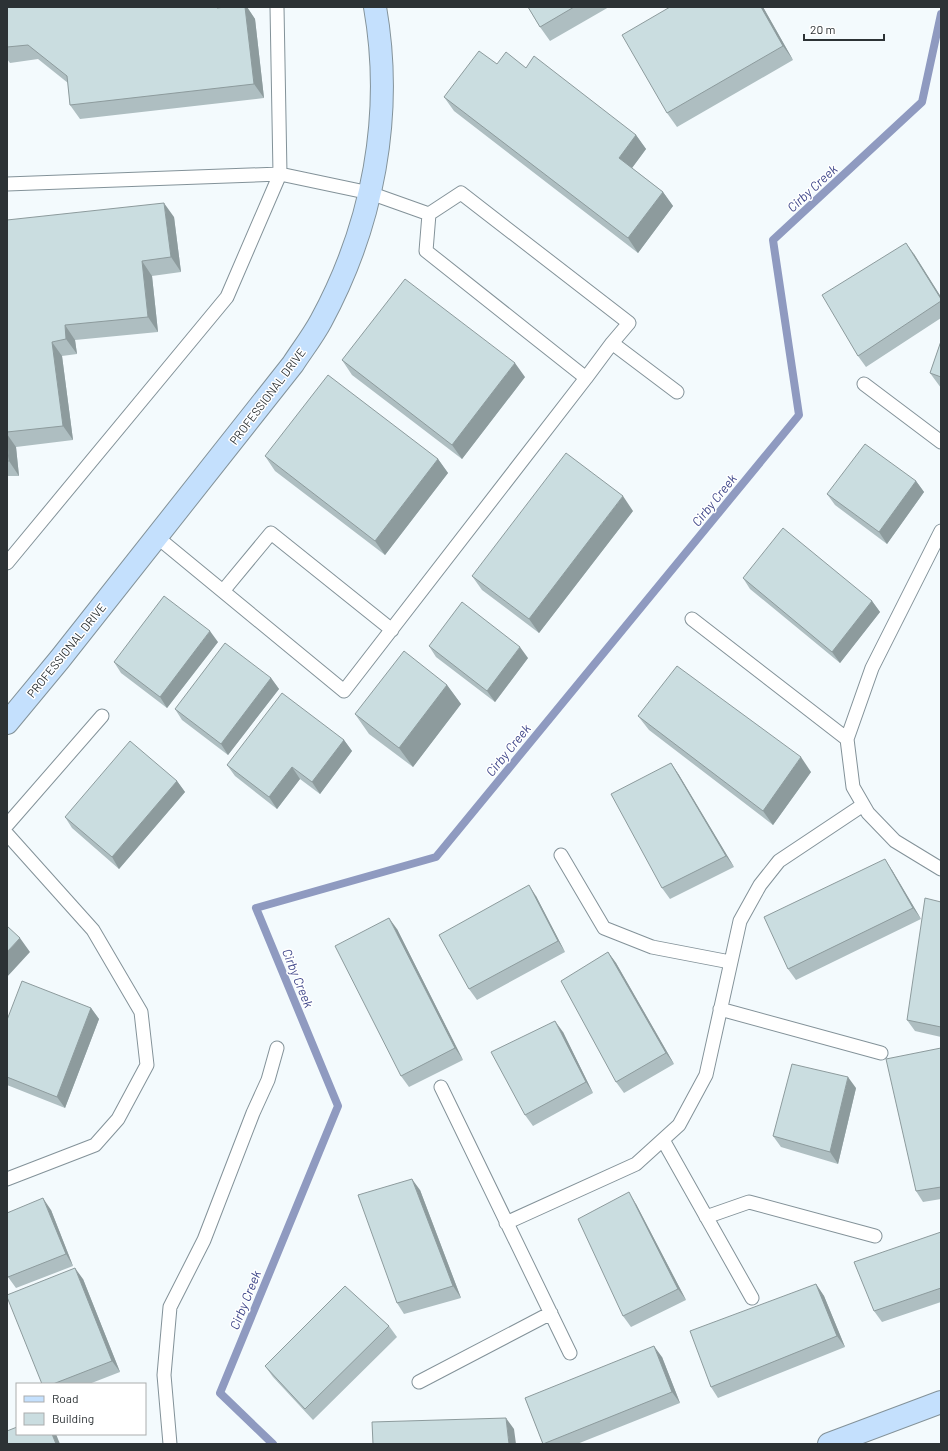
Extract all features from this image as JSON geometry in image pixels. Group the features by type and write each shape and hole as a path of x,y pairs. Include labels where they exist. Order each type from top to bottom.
{"street":[{"name":"PROFESSIONAL DRIVE","path":"7,723 60,659 293,364 321,321 344,272 361,224 370,193 382,128 382,79 378,24 375,7"},
{"path":"829,1444 941,1402"}],"lane":[{"path":"7,563 227,297 280,174 277,7"},
{"path":"7,184 280,174 370,193 429,214"},
{"path":"157,537 344,691 629,323 461,193 429,214"},
{"path":"429,214 426,251 586,378"},
{"path":"612,343 677,392"},
{"path":"864,384 941,442"},
{"path":"941,531 872,668 847,739 853,787 868,813 895,841 941,870"},
{"path":"223,591 271,533 392,630"},
{"path":"692,618 847,739"},
{"path":"7,825 102,716"},
{"path":"506,1223 636,1164 680,1125 706,1074 740,921 760,885 780,862 863,805"},
{"path":"7,834 93,930 141,1012 147,1066 118,1119 96,1145 7,1179"},
{"path":"561,855 604,928 652,947 730,962"},
{"path":"720,1009 880,1053"},
{"path":"170,1444 164,1375 170,1307 204,1240 253,1113 268,1080 277,1048"},
{"path":"442,1087 506,1223 570,1353"},
{"path":"663,1140 752,1298"},
{"path":"706,1217 749,1202 875,1236"},
{"path":"419,1382 551,1313"}],"building":[{"path":"7,7 245,7 254,84 70,105 67,76 28,45 7,47"},
{"path":"528,7 574,7 540,27"},
{"path":"670,7 761,7 783,46 667,113 622,35"},
{"path":"479,51 497,64 506,52 526,68 534,56 636,135 619,158 663,192 628,238 444,97"},
{"path":"164,203 171,257 142,261 148,317 65,325 66,339 52,342 63,426 7,432 7,220"},
{"path":"906,243 941,301 858,356 822,295"},
{"path":"405,279 515,363 452,445 342,360"},
{"path":"941,341 941,377 930,373"},
{"path":"328,375 438,459 375,541 265,456"},
{"path":"7,440 9,461 7,461"},
{"path":"865,444 916,481 879,532 827,494"},
{"path":"566,453 623,496 529,619 472,576"},
{"path":"783,528 872,601 832,652 743,578"},
{"path":"164,596 210,631 160,697 114,662"},
{"path":"462,602 520,647 487,691 429,646"},
{"path":"225,643 271,678 221,744 175,709"},
{"path":"404,651 447,685 399,748 355,714"},
{"path":"677,666 801,757 763,811 638,716"},
{"path":"282,693 344,740 312,782 292,767 269,797 227,765"},
{"path":"130,741 177,781 112,857 65,817"},
{"path":"671,763 726,856 662,888 611,794"},
{"path":"885,859 913,908 788,969 764,917"},
{"path":"529,885 558,941 469,989 439,935"},
{"path":"925,898 941,902 941,1027 907,1020"},
{"path":"389,918 455,1048 401,1076 335,946"},
{"path":"7,926 20,938 7,952"},
{"path":"608,952 666,1053 616,1082 561,981"},
{"path":"22,981 91,1008 57,1097 7,1077 7,1020"},
{"path":"555,1021 586,1082 525,1115 491,1052"},
{"path":"941,1048 941,1187 916,1191 886,1059"},
{"path":"792,1064 848,1077 830,1152 773,1136"},
{"path":"412,1179 453,1286 397,1303 358,1195"},
{"path":"629,1192 678,1289 623,1316 578,1219"},
{"path":"43,1198 66,1254 8,1277 7,1213"},
{"path":"941,1232 941,1288 874,1311 854,1262"},
{"path":"75,1268 112,1361 56,1383 42,1383 7,1295"},
{"path":"816,1284 837,1336 711,1387 690,1331"},
{"path":"345,1286 389,1326 305,1409 265,1366"},
{"path":"654,1346 672,1392 543,1444 525,1398"},
{"path":"506,1418 509,1444 373,1444 372,1422"},
{"path":"16,1427 16,1435 52,1435 56,1444 7,1444 7,1431"}],"waterway":[{"name":"Cirby Creek","path":"273,1444 220,1393 338,1106 256,908 436,857 799,415 773,240 922,102 941,14"}]}
